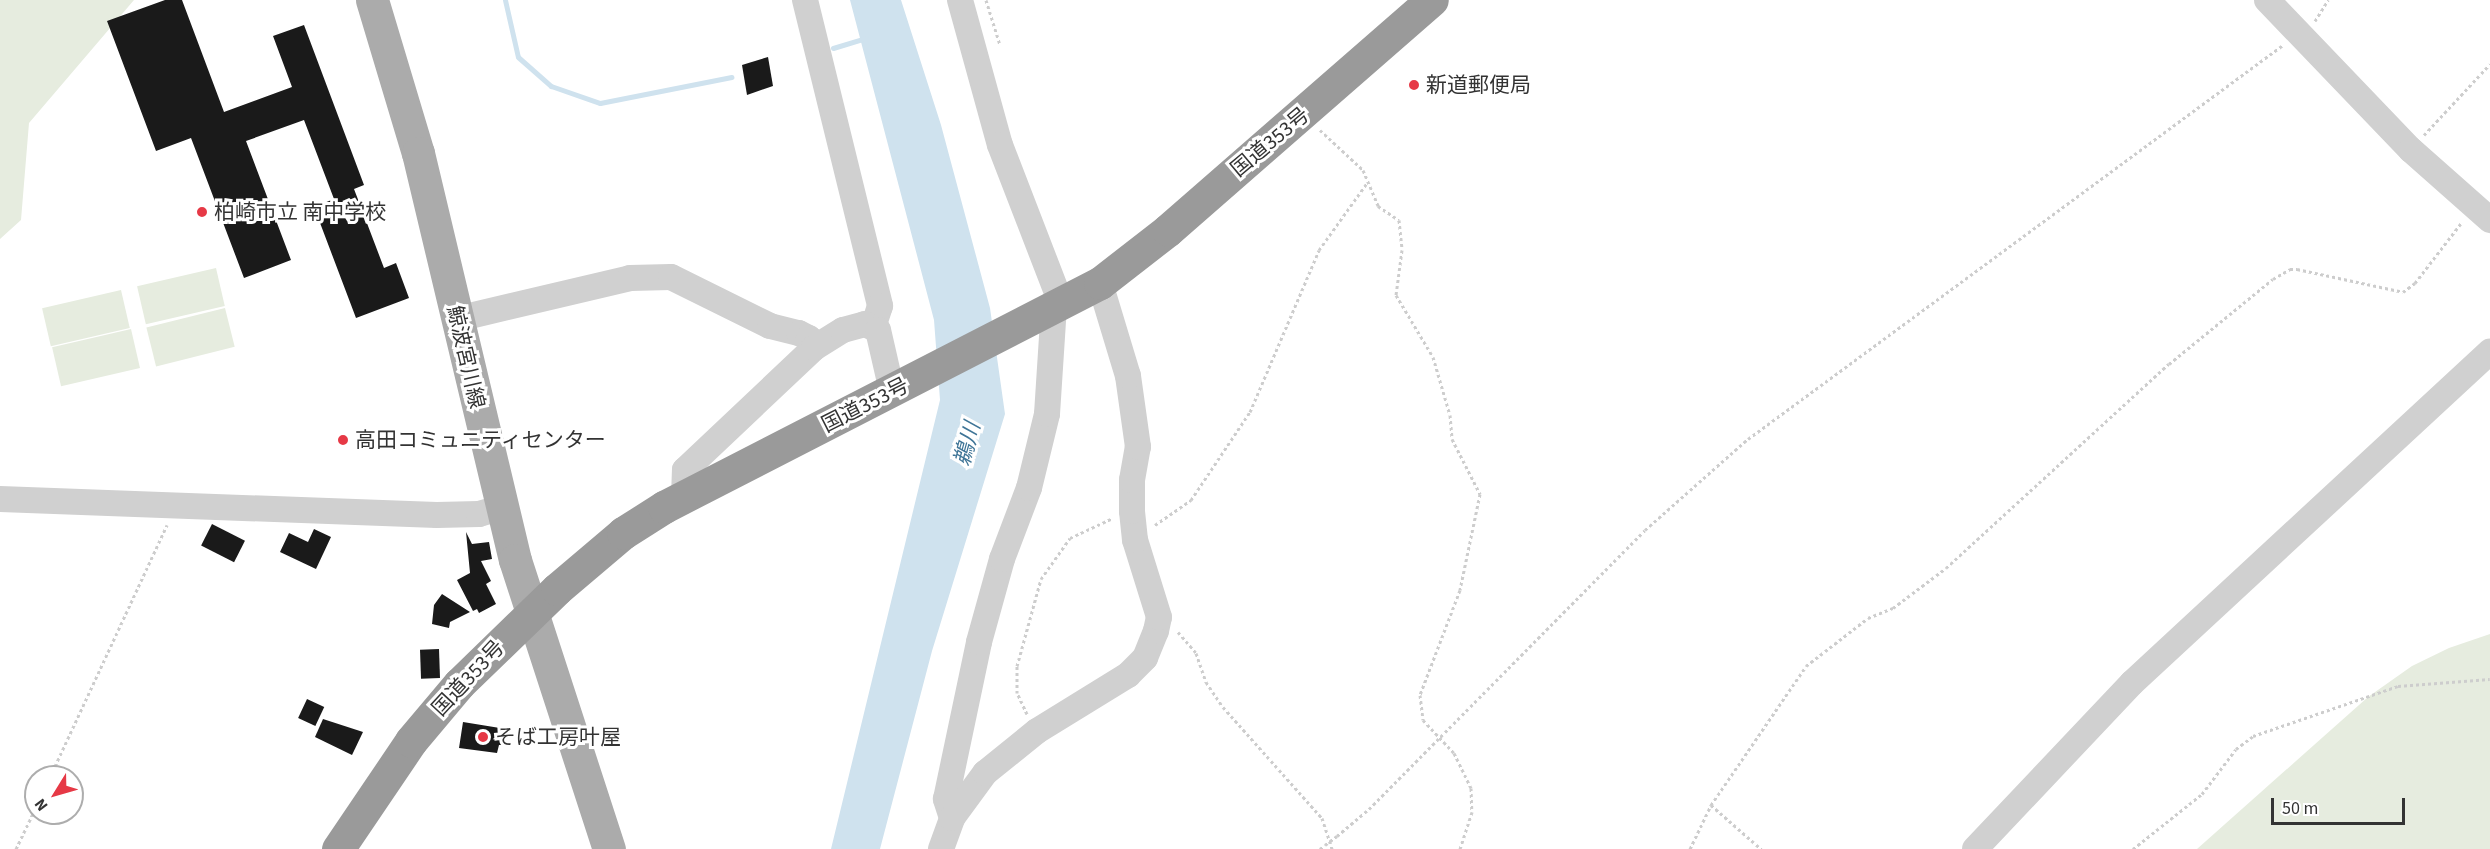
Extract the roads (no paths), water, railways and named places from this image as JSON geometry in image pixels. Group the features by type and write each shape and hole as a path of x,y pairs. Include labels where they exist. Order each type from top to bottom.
{"highway":[{"name":"国道353号","path":"340,849 411,741 459,684 530,614 623,533 684,497 1100,282 1149,246 1303,115 1432,0"}],"main road":[{"name":"鯨波宮川線","path":"372,0 399,79 530,614 609,849"}],"street":[{"path":"805,0 880,306 874,325 886,349 897,388"},
{"path":"952,818 946,799 979,642 1002,559 1029,488 1047,414 1054,307 1000,145 960,0"},
{"path":"2267,0 2411,150 2482,213"},
{"path":"457,319 630,278 671,277 770,326 799,333 809,338 814,348"},
{"path":"941,849 952,818 985,773 1037,731 1101,694 1138,666 1151,648 1159,617 1133,521 1138,447 1134,413 1128,376 1100,282"},
{"path":"684,497 685,470 814,348 843,330 874,325"},
{"path":"1975,849 2132,683 2490,352"},
{"path":"0,499 437,515 479,514 502,507"}],"water":[{"name":"鵜川","path":"850,0 901,0 941,125 990,308 1005,414 932,651 880,849 831,849 940,400 934,320"}],"waterway":[{"path":"505,0 518,57 551,86 600,103 731,77"},
{"path":"833,48 865,38"}],"place":[{"name":"新道郵便局","path":"1414,85"},
{"name":"柏崎市立 南中学校","path":"202,212"},
{"name":"高田コミュニティセンター","path":"343,440"},
{"name":"そば工房叶屋","path":"483,737"}]}
